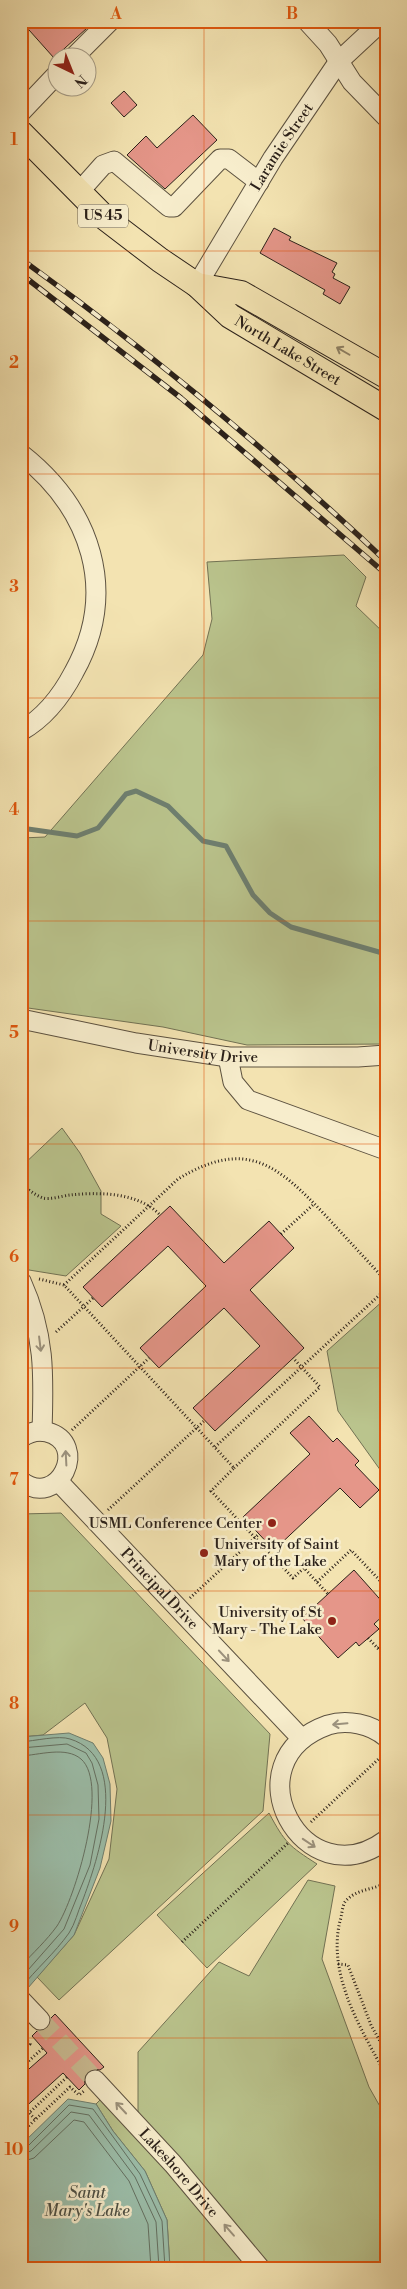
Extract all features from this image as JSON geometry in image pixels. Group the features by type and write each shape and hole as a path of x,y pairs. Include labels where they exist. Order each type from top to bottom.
{"main road":[{"name":"North Lake Street","path":"21,132 79,192 129,236 197,285 230,316 386,409"},
{"name":"North Lake Street","path":"197,285 242,293 386,376"}],"street":[{"path":"83,48 110,21"},
{"path":"307,21 328,44 352,82 386,117"},
{"name":"Laramie Street","path":"197,285 259,182 339,61 382,21"},
{"path":"21,112 48,84"},
{"path":"79,192 103,165 114,161 169,207 174,207 220,159 229,160 259,182"},
{"path":"21,454 52,480 73,508 86,535 95,573 96,610 93,626 80,663 66,687 48,710 21,731"},
{"name":"University Drive","path":"21,1019 136,1043 228,1057 358,1057 386,1055"},
{"path":"228,1057 233,1082 248,1100 386,1150"},
{"path":"25,1279 41,1347 44,1375 42,1431"},
{"path":"21,1438 32,1432 42,1431 59,1438 65,1446 68,1465 58,1481 41,1488 32,1487 21,1481"},
{"name":"Principal Drive","path":"58,1481 302,1739"},
{"path":"386,1737 366,1726 349,1723 332,1724 316,1730 302,1739 290,1752 283,1768 280,1786 281,1803 287,1820 298,1834 315,1847 336,1854 366,1852 386,1840"},
{"name":"Lakeshore Drive","path":"95,2080 173,2164 260,2268"}],"path":[{"path":"64,1285 178,1179 196,1168 217,1161 236,1158 258,1161 278,1171 297,1185 386,1281"},
{"path":"21,1183 28,1190 45,1199 90,1193 116,1194 150,1205 160,1215"},
{"path":"281,1234 314,1204"},
{"path":"25,1279 64,1285 234,1468"},
{"path":"215,1447 386,1289"},
{"path":"41,1347 93,1298"},
{"path":"76,1427 150,1358"},
{"path":"293,1358 320,1387 211,1491 293,1578 304,1568 328,1594"},
{"path":"96,1521 204,1420"},
{"path":"179,1609 259,1534"},
{"path":"317,1582 351,1550 386,1587"},
{"path":"368,1638 386,1657"},
{"path":"378,1648 386,1641"},
{"path":"182,1942 381,1757"},
{"path":"386,1883 378,1887 361,1890 345,1902 338,1930 338,1964 358,2024 386,2075"},
{"path":"338,1964 348,1965 371,2025 386,2052"},
{"path":"21,2068 42,2048"},
{"path":"35,2119 29,2113 67,2076"},
{"path":"21,2133 64,2093"}],"green space":[{"path":"344,555 366,577 356,606 386,635 386,1044 247,1045 163,1027 21,1007 21,838 45,837 203,655 212,619 207,562"},
{"path":"62,1128 80,1153 101,1191 101,1214 121,1226 66,1276 29,1270 21,1260 21,1167"},
{"path":"385,1299 386,1478 338,1411 327,1351"},
{"path":"61,1513 270,1734 263,1811 59,2000 37,1977 74,1935 109,1859 117,1789 107,1738 85,1703 43,1735 21,1737 21,1514"},
{"path":"269,1813 288,1843 317,1864 207,1968 157,1915"},
{"path":"308,1880 335,1886 322,1959 369,2087 386,2117 386,2268 270,2268 259,2252 138,2117 138,2052 219,1962 249,1976"},
{"path":"101,2099 224,2234 247,2268 170,2268 167,2220 145,2171 113,2131 96,2104"}],"water":[{"path":"69,1733 93,1743 103,1758 110,1784 111,1821 100,1868 74,1935 21,1996 21,1737"},
{"name":"Saint Mary's Lake","path":"68,2099 96,2104 113,2131 145,2171 167,2220 170,2268 21,2268 21,2145"}],"building":[{"path":"21,21 81,21 87,28 65,48 48,48 48,51"},
{"path":"124,91 137,105 124,117 111,103"},
{"path":"193,115 217,140 165,189 127,155 146,136 157,148"},
{"path":"274,228 291,237 289,240 337,263 332,272 335,274 333,278 350,287 340,304 323,294 325,290 260,253"},
{"path":"170,1206 224,1263 269,1221 294,1248 250,1290 304,1348 215,1431 193,1408 260,1346 224,1308 159,1368 140,1348 206,1286 168,1246 102,1307 83,1287"},
{"path":"309,1416 333,1442 337,1438 359,1461 355,1465 379,1490 360,1508 340,1488 274,1550 243,1517 310,1454 290,1433"},
{"path":"354,1570 386,1606 386,1613 374,1624 379,1629 359,1646 356,1642 338,1658 302,1618"},
{"path":"55,2014 104,2067 100,2070 93,2069 87,2072 84,2077 85,2084 79,2090 63,2073 21,2111 21,2076 47,2053 32,2036 37,2031 47,2028"}],"waterway":[{"path":"21,828 77,836 98,828 126,794 136,791 168,806 203,841 226,846 253,895 270,913 291,927 386,954"}],"tunnel":[{"path":"40,2020 95,2080"}],"railway":[{"path":"21,259 116,330 254,442 386,561"},
{"path":"21,274 181,398 386,574"}],"place":[{"name":"USML Conference Center","path":"272,1523"},
{"name":"University of Saint Mary of the Lake","path":"204,1553"},
{"name":"University of St Mary - The Lake","path":"332,1621"}]}
